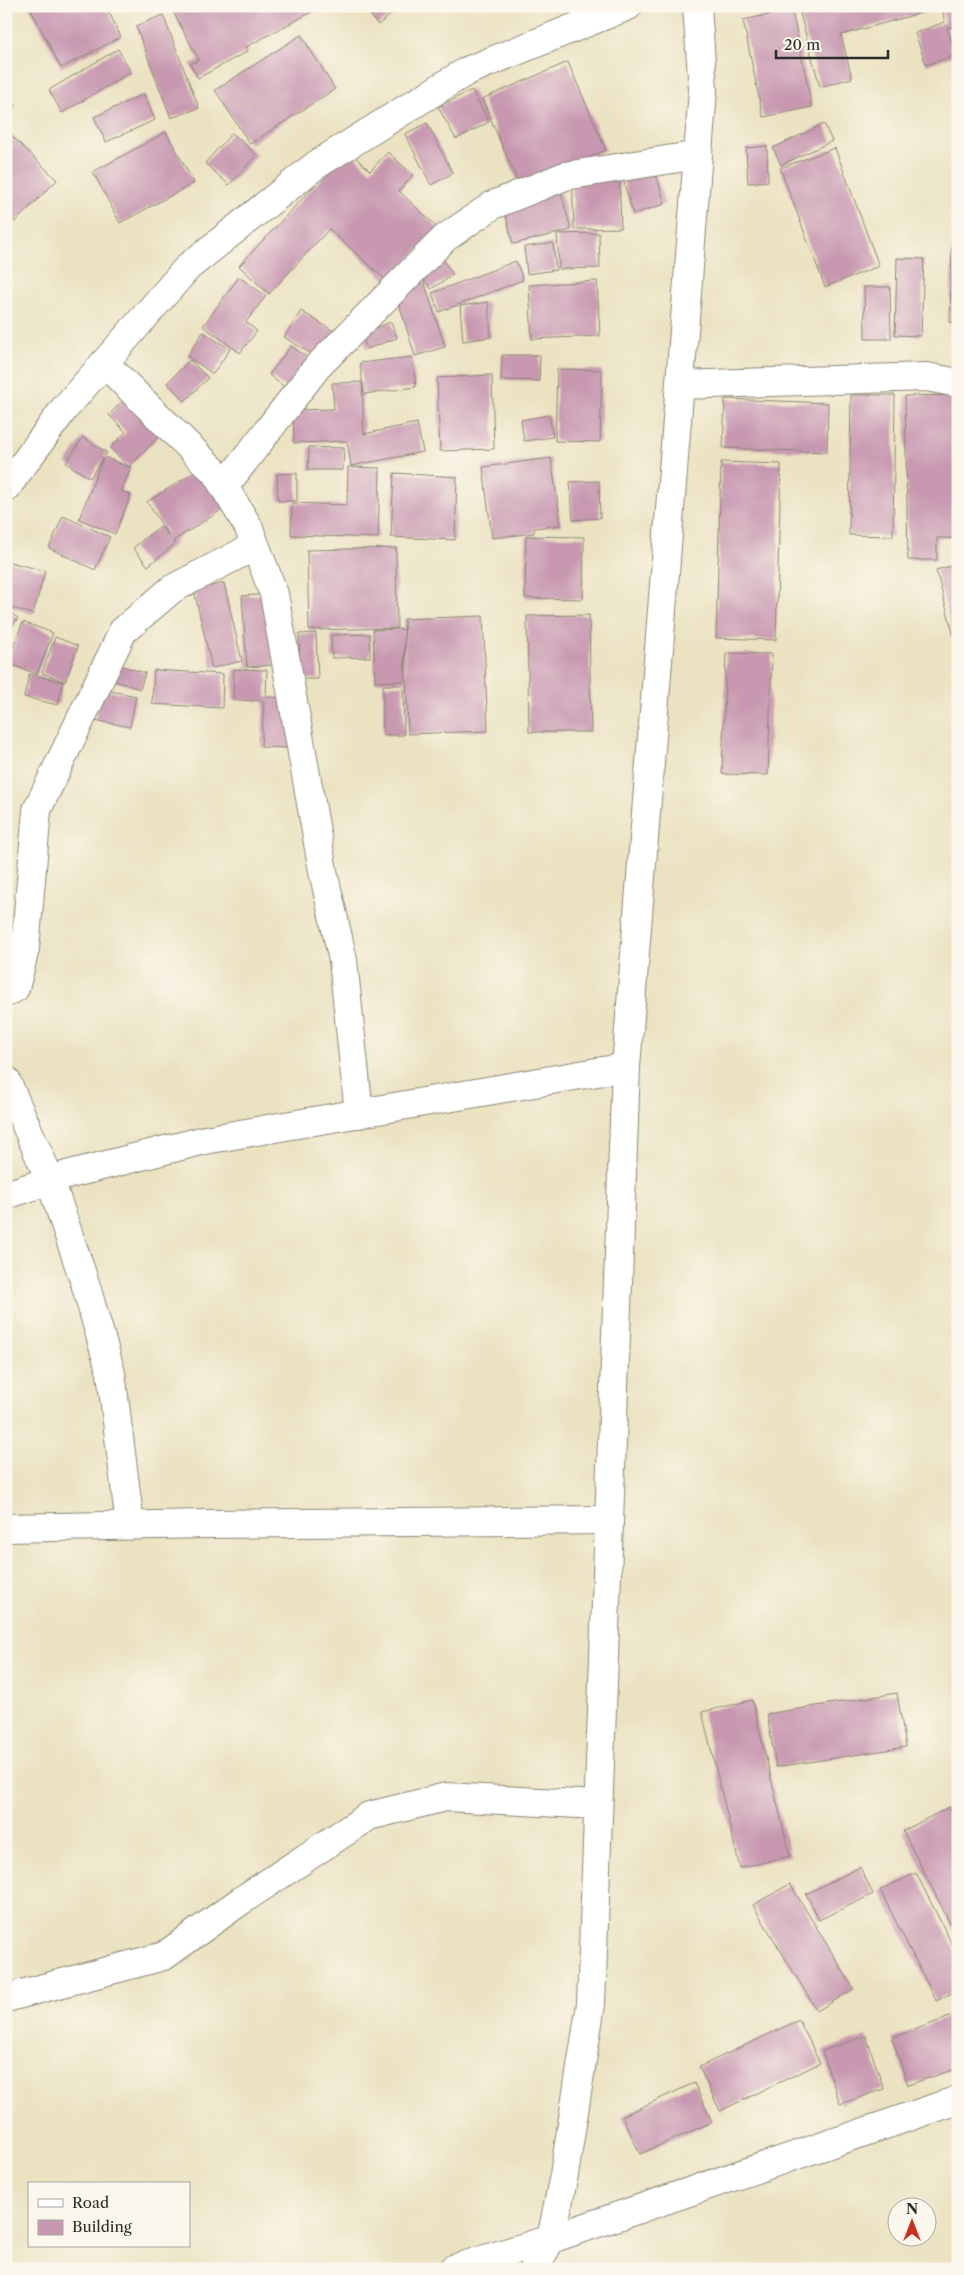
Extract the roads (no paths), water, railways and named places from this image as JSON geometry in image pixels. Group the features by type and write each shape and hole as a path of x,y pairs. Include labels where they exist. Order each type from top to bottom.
{"street":[{"path":"6,488 64,408 188,267 316,165 467,71 628,6"},
{"path":"534,2269 551,2238 564,2175 590,2004 626,1067 703,90 697,6"},
{"path":"224,487 317,367 408,272 445,238 493,205 565,176 698,155"},
{"path":"104,363 215,472 248,526 274,594 323,872 343,960 359,1114"},
{"path":"680,385 927,377 958,383"},
{"path":"6,993 15,988 25,950 37,810 123,631 172,589 255,546"},
{"path":"6,1195 50,1180 205,1140 626,1067"},
{"path":"6,1080 50,1180 85,1283 111,1373 130,1525"},
{"path":"6,1528 609,1520"},
{"path":"6,1998 164,1956 242,1900 369,1816 446,1797 598,1805"},
{"path":"453,2269 551,2238 958,2100"}]}
